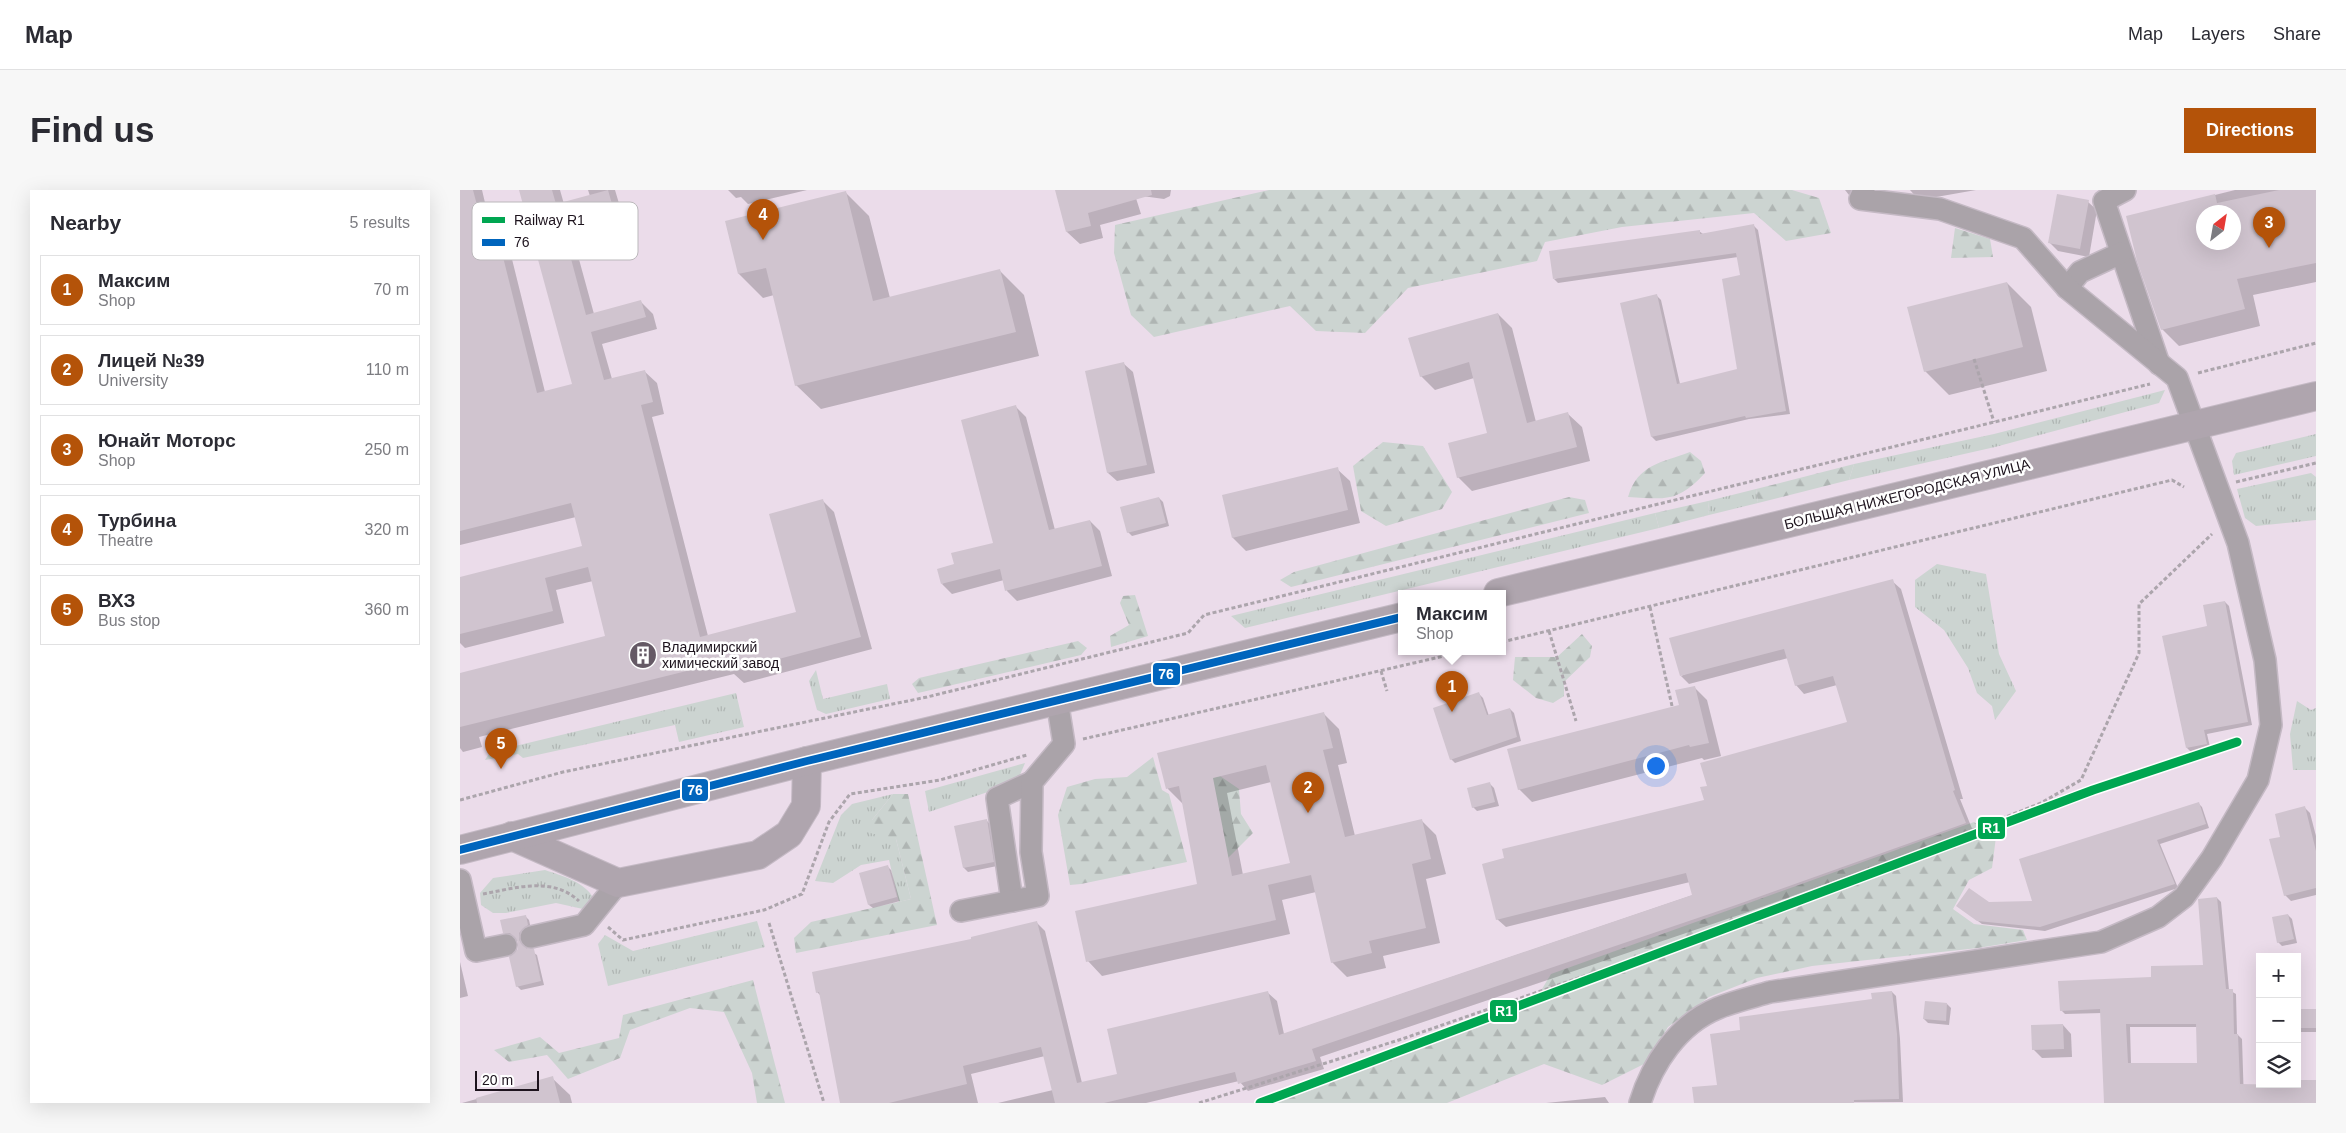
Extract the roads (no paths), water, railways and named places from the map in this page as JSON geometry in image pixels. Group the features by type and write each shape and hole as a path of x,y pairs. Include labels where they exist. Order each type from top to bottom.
{"main road":[{"name":"БОЛЬШАЯ НИЖЕГОРОДСКАЯ УЛИЦА","path":"1506,591 2316,396"},
{"path":"460,850 806,761 1398,618"},
{"path":"512,836 618,883 758,855 789,834 806,806 806,761"}],"street":[{"path":"1640,1103 1647,1080 1678,1034 1717,1009 1770,992 2101,942 2158,917 2184,897 2212,858 2258,780 2272,725 2265,660 2238,543 2177,378 2067,288 2023,238 1940,209 1860,199 1864,190"},
{"path":"2125,190 2104,201 2159,364"},
{"path":"2067,288 2080,272 2121,253"},
{"path":"1012,901 997,798 1032,782 1064,744 1057,700"},
{"path":"961,911 1038,896 1030,852 1032,782"},
{"path":"460,880 476,951 506,944"},
{"path":"531,938 584,925 618,883"}],"rail line":[{"name":"R1","path":"1260,1103 2093,790 2237,742"}],"place":[{"name":"Турбина","path":"763,240"},
{"name":"Юнайт Моторс","path":"2269,248"},
{"name":"Владимирский химический завод","path":"643,655"},
{"name":"Максим","path":"1452,712"},
{"name":"ВХЗ","path":"501,769"},
{"name":"Лицей №39","path":"1308,813"}]}
